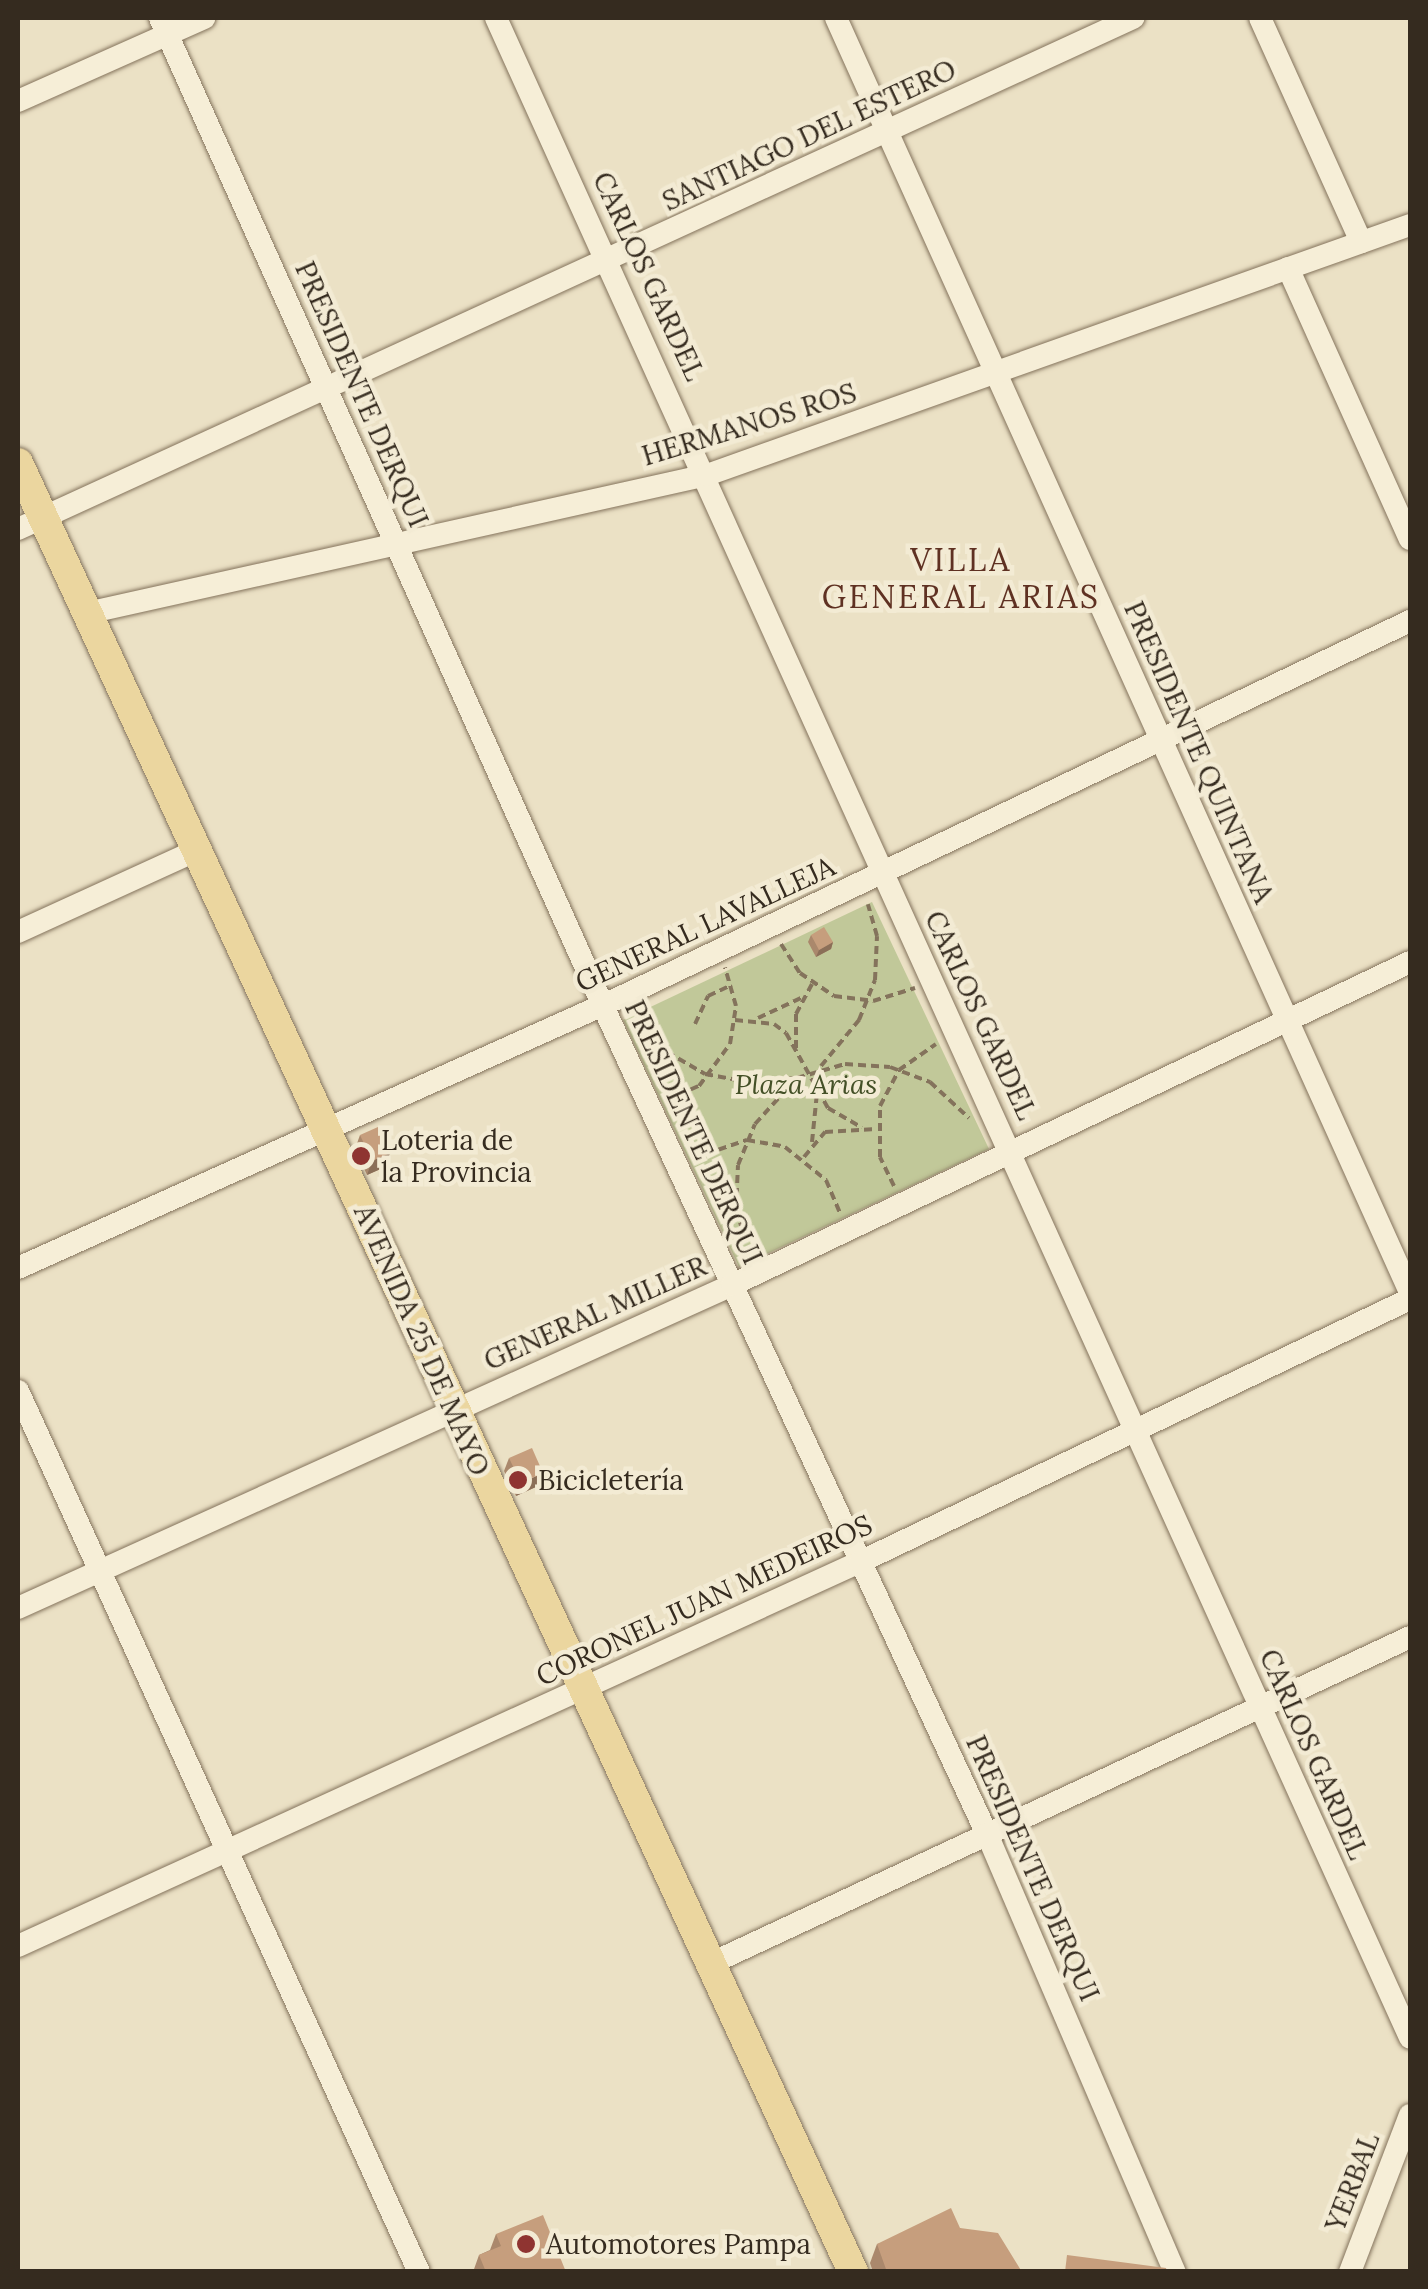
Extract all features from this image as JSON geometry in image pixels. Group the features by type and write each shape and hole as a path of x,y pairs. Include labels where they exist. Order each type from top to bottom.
{"main road":[{"name":"AVENIDA 25 DE MAYO","path":"18,462 30,523 86,613 852,2272"}],"street":[{"path":"18,101 163,26 204,18"},
{"name":"CARLOS GARDEL","path":"496,18 707,475 960,1040 1004,1156 1138,1430 1410,2038"},
{"name":"PRESIDENTE QUINTANA","path":"836,18 1410,1292"},
{"name":"SANTIAGO DEL ESTERO","path":"30,523 610,262 1134,18"},
{"path":"1260,18 1361,242"},
{"name":"PRESIDENTE DERQUI","path":"163,26 397,546 613,1000 648,1105 987,1834 1175,2272"},
{"name":"HERMANOS ROS","path":"86,613 707,475 1410,225"},
{"path":"1288,268 1410,539"},
{"name":"GENERAL LAVALLEJA","path":"18,1268 776,925 1410,621"},
{"path":"18,932 197,850"},
{"name":"GENERAL MILLER","path":"18,1608 732,1285 1410,962"},
{"name":"CORONEL JUAN MEDEIROS","path":"18,1946 860,1562 1410,1300"},
{"path":"18,1390 419,2272"},
{"path":"712,1963 1410,1636"},
{"name":"YERBAL","path":"1350,2272 1410,2115"}],"path":[{"path":"819,1068 868,1002 877,936 860,885"},
{"path":"776,925 786,954 812,984 846,1000 868,1002 898,997 931,976"},
{"path":"648,1105 676,1098 710,1075 736,1020 732,985 715,953"},
{"path":"797,1053 796,1014 812,984"},
{"path":"695,1024 708,996 732,985"},
{"path":"736,1020 754,1019 804,997"},
{"path":"613,1000 667,1052 710,1075 748,1082 797,1078 819,1068 900,1070 948,1094 1004,1156"},
{"path":"754,1019 786,1033 817,1092 862,1128"},
{"path":"909,1201 884,1168 876,1128 884,1094 900,1070 928,1048 960,1040"},
{"path":"758,1272 736,1209 747,1140 797,1078"},
{"path":"804,1158 810,1147 817,1092"},
{"path":"810,1147 838,1126 876,1128"},
{"path":"680,1172 710,1148 747,1140 804,1158 832,1191 842,1233"}],"green space":[{"name":"Plaza Arias","path":"872,902 989,1149 739,1267 623,1020"}],"building":[{"path":"824,927 833,942 819,950 811,935"},
{"path":"378,1127 390,1153 372,1161 360,1135"},
{"path":"532,1448 543,1473 521,1483 509,1458"},
{"path":"951,2208 960,2228 998,2233 1022,2272 887,2272 877,2244"},
{"path":"543,2215 566,2272 486,2272 479,2255 501,2246 496,2234"},
{"path":"1067,2255 1166,2268 1167,2272 1065,2272"}],"place":[{"name":"Loteria de la Provincia","path":"361,1156"},
{"name":"Bicicletería","path":"518,1480"},
{"name":"Automotores Pampa","path":"526,2244"}],"district":[{"name":"VILLA GENERAL ARIAS","path":"961,580"}]}
